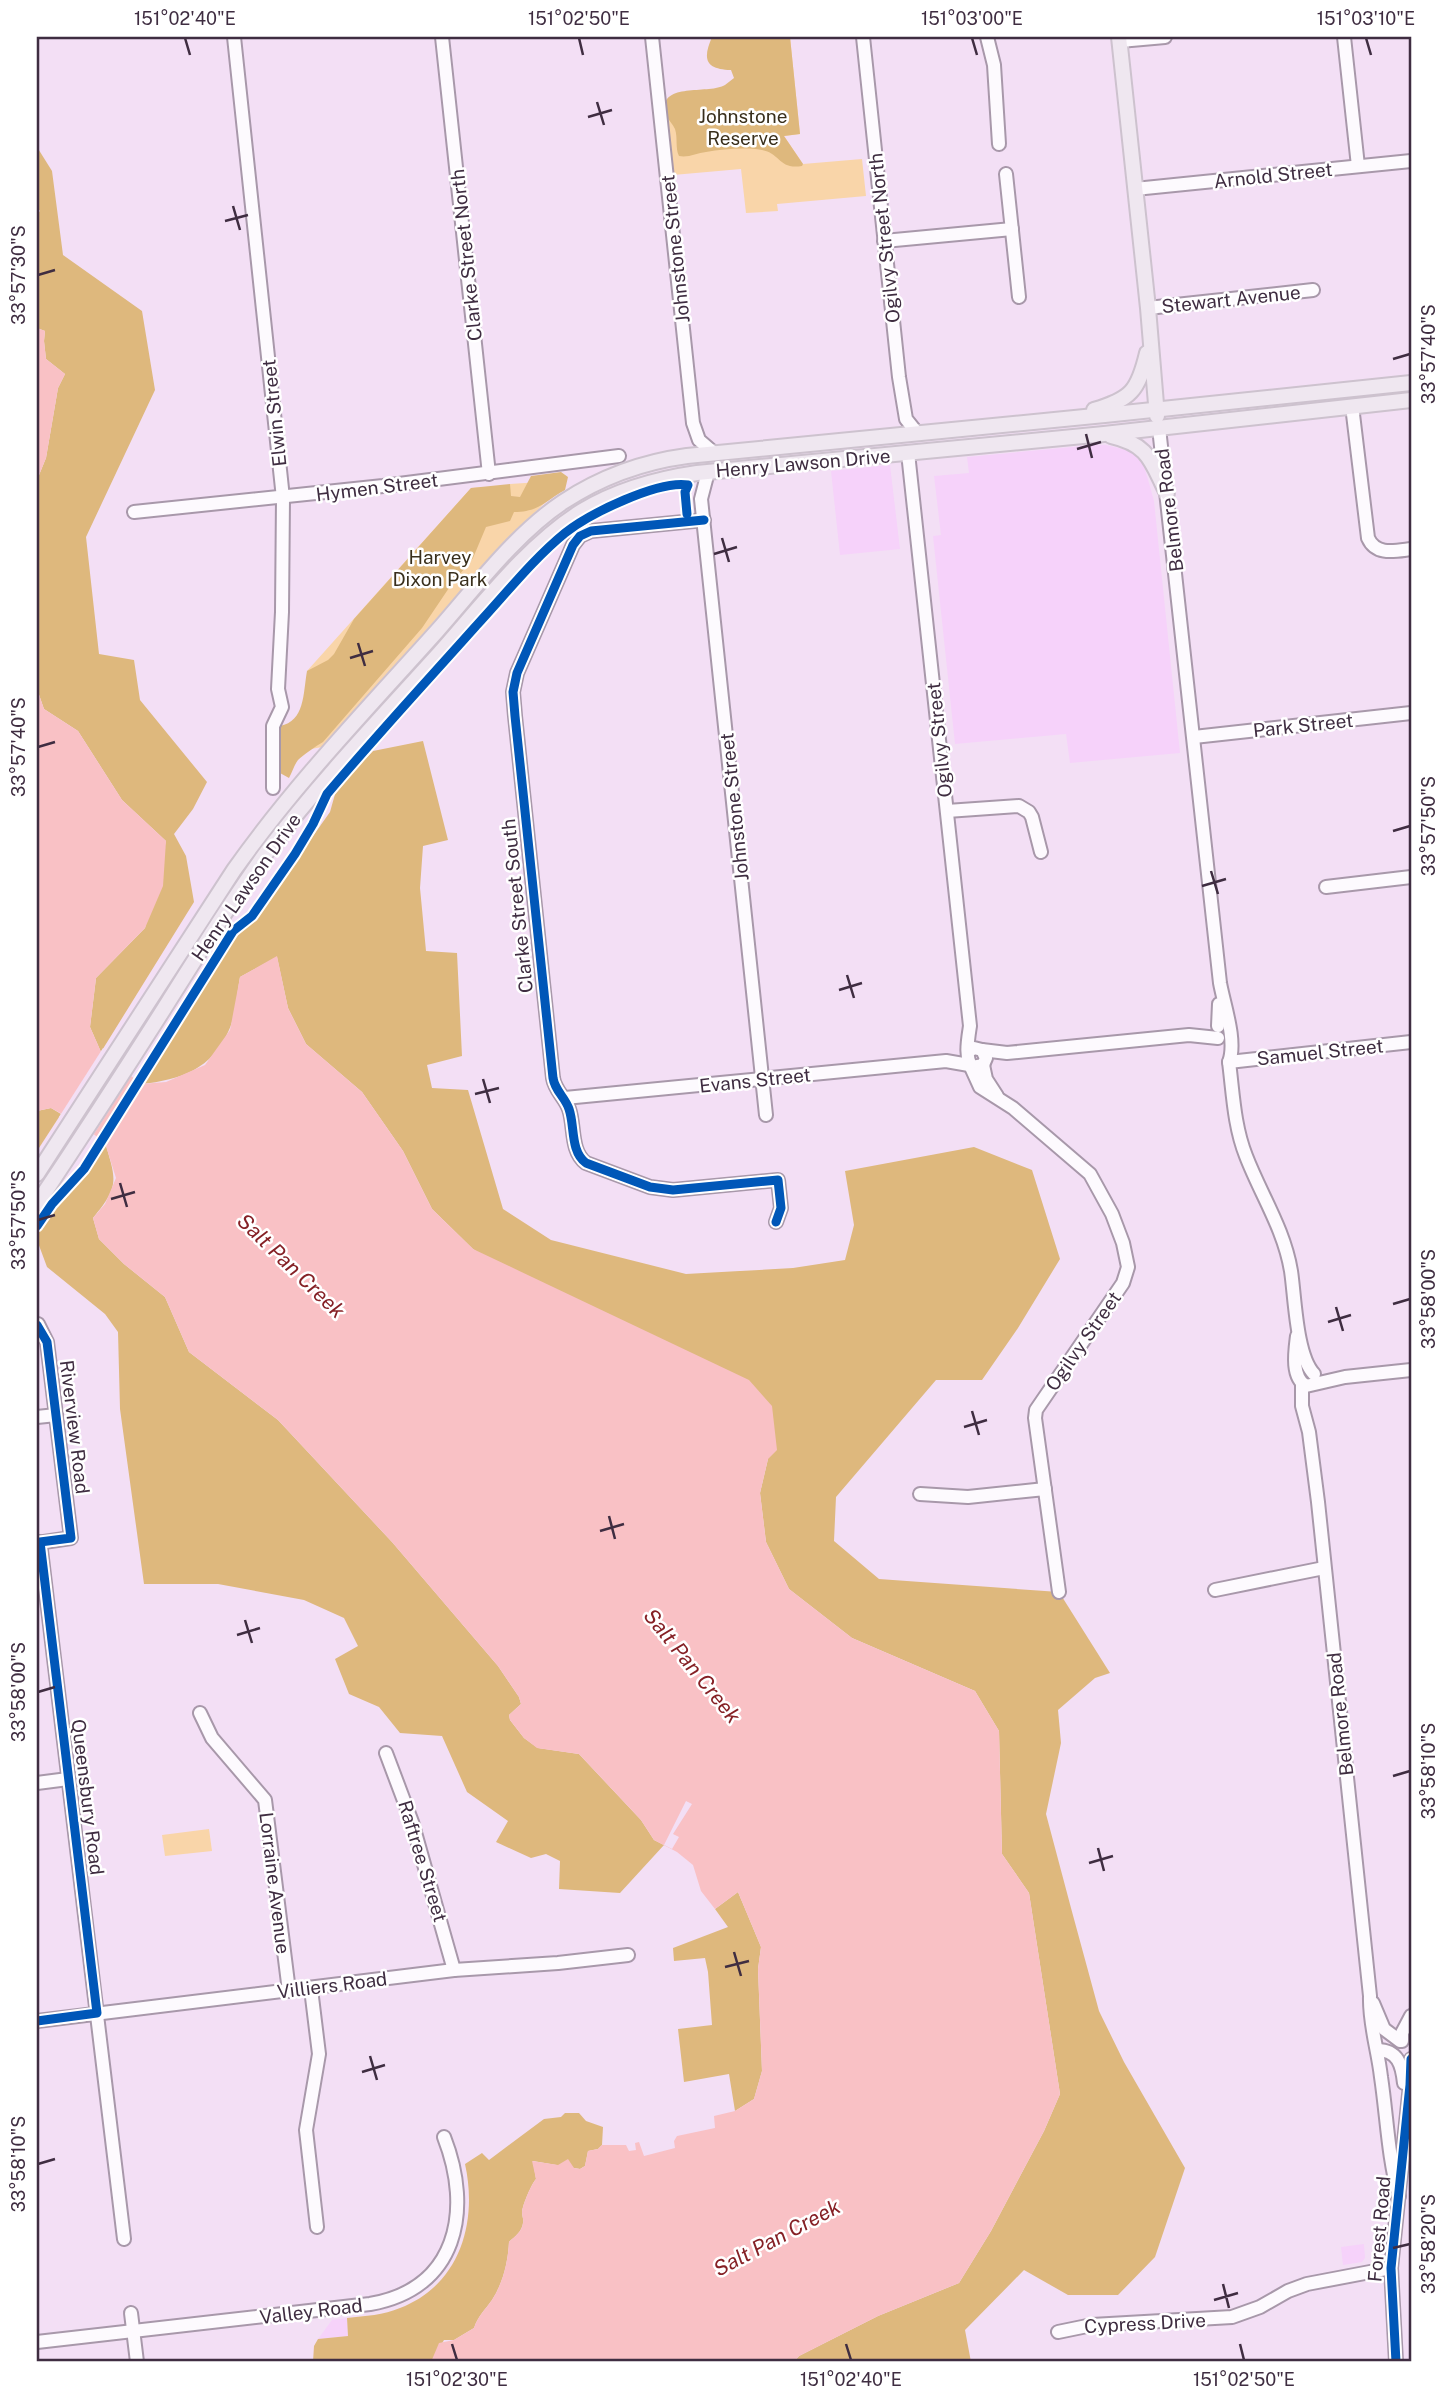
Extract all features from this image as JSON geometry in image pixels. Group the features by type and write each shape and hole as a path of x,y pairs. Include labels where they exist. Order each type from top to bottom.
{"main road":[{"name":"Belmore Road","path":"1120,39 1159,428"},
{"path":"1056,421 1119,402 1131,393 1140,380 1151,337"},
{"name":"Henry Lawson Drive","path":"37,1174 256,839 508,552 551,510 588,487 630,469 673,458 1411,383"},
{"name":"Henry Lawson Drive","path":"37,1204 268,850 336,769 485,602 552,533 580,512 643,484 684,475 1104,434 1411,400"},
{"path":"1104,434 1140,446 1153,463 1167,494"}],"street":[{"name":"Elwin Street","path":"234,37 283,498 282,627 278,679 282,707 273,726 273,788"},
{"name":"Clarke Street North","path":"443,37 489,474"},
{"name":"Johnstone Street","path":"652,37 693,423 699,440 714,453"},
{"name":"Ogilvy Street North","path":"863,37 906,419 918,434"},
{"path":"987,37 994,65 999,144"},
{"path":"1120,39 1165,37"},
{"path":"1344,37 1358,166"},
{"name":"Arnold Street","path":"1135,189 1411,161"},
{"path":"1006,174 1019,297"},
{"path":"884,241 1012,229"},
{"name":"Stewart Avenue","path":"1148,308 1313,290"},
{"path":"1352,406 1366,531 1371,551 1411,549"},
{"name":"Belmore Road","path":"1159,428 1220,983 1222,1032 1232,1055 1229,1062 1240,1139 1286,1247 1308,1380 1311,1420 1308,1432 1370,1996 1370,2022 1377,2050 1392,2174 1399,2196"},
{"name":"Ogilvy Street","path":"908,453 970,1026 976,1057 997,1096 1090,1174 1124,1243 1127,1259 1128,1267 1123,1283 1036,1410 1059,1592"},
{"name":"Hymen Street","path":"134,512 283,498 619,456"},
{"name":"Johnstone Street","path":"701,499 708,472"},
{"name":"Johnstone Street","path":"684,475 694,485 701,499 704,520 766,1115"},
{"name":"Clarke Street South","path":"704,520 591,531 580,536 573,545 514,682 514,703 553,1078 557,1091 565,1098 576,1150 586,1163 657,1189 673,1190 778,1180 781,1208 776,1222"},
{"name":"Park Street","path":"1194,737 1411,713"},
{"path":"947,811 1020,806 1032,817 1041,852"},
{"path":"1326,887 1411,877"},
{"name":"Evans Street","path":"565,1098 1222,1032"},
{"name":"Samuel Street","path":"1229,1062 1411,1042"},
{"name":"Riverview Road","path":"38,1324 47,1342 71,1538 38,1542"},
{"path":"1308,1380 1411,1370"},
{"path":"37,1417 56,1415"},
{"path":"920,1494 968,1497 1045,1489"},
{"name":"Queensbury Road","path":"38,1542 124,2239"},
{"path":"1215,1590 1324,1568"},
{"name":"Lorraine Avenue","path":"200,1713 212,1738 265,1800 289,1991"},
{"name":"Raftree Street","path":"386,1753 412,1822 454,1970"},
{"path":"37,1783 68,1779"},
{"name":"Villiers Road","path":"37,2021 454,1970 628,1955"},
{"path":"312,1989 319,2063 306,2130 317,2227"},
{"name":"Belmore Road","path":"1370,1996 1384,2029 1405,2042"},
{"path":"1405,2042 1402,2033 1411,2016"},
{"name":"Forest Road","path":"1395,2362 1391,2268 1408,2099 1404,2058 1395,2046 1405,2042"},
{"path":"1377,2050 1386,2050 1404,2058"},
{"name":"Valley Road","path":"37,2342 370,2304 394,2299 409,2292 429,2277 444,2260 456,2225 458,2205 453,2164 444,2137"},
{"name":"Cypress Drive","path":"1058,2332 1092,2325 1232,2317 1249,2312 1287,2291 1307,2284 1391,2268"},
{"path":"131,2313 137,2362"}],"shaded area":[{"path":"1094,445 1131,451 1139,457 1149,483 1154,501 1180,753 1070,763 1066,734 955,744 933,536 941,535 934,476 969,473 967,457"},
{"path":"890,465 900,549 840,555 831,471"},
{"path":"1364,2244 1365,2258 1362,2262 1343,2265 1341,2247"},
{"path":"347,2318 348,2336 318,2339 332,2320"}],"green space":[{"path":"712,37 790,37 800,134 784,136 802,166 789,166 773,154 755,149 727,149 679,156 675,129 666,115 665,104 669,97 685,91 717,88 734,78 731,70 716,68 708,62 707,52"},
{"name":"Johnstone Reserve","path":"790,37 800,134 784,136 803,164 862,159 866,196 777,204 778,211 746,213 741,169 673,175 666,117 736,82"},
{"path":"37,147 52,171 63,255 142,311 155,390 86,537 99,654 134,660 140,700 207,782 193,809 174,834 186,856 194,902 101,1052 90,1027 96,978 145,928 166,841 122,800 78,731 44,709 37,689 37,480 46,458 58,388 65,374 46,359 45,331 37,328 37,214 40,211 37,207"},
{"name":"Harvey Dixon Park","path":"561,472 568,477 565,490 536,508 514,512 510,521 486,527 473,558 422,628 323,742 298,760 289,778 280,773 280,726 294,719 298,712 307,671 334,654 354,619 471,488 510,484 511,496 520,497 531,476"},
{"name":"Harvey Dixon Park","path":"540,482 547,501 512,534 322,747 294,752 309,733 307,671 471,488 484,487 500,505 510,484"},
{"path":"423,741 448,840 423,846 420,888 426,951 457,953 462,1056 427,1065 432,1088 468,1090 503,1209 551,1240 686,1274 793,1268 845,1260 854,1225 845,1171 974,1147 1032,1170 1060,1259 982,1380 936,1380 836,1497 834,1541 879,1579 1059,1592 1110,1673 1095,1678 1058,1710 1061,1743 1046,1814 1099,2011 1124,2062 1185,2168 1155,2257 1118,2295 1068,2295 1024,2270 965,2330 971,2362 794,2362 799,2356 878,2316 959,2283 991,2231 1044,2131 1060,2094 1029,1893 1002,1854 999,1731 975,1691 852,1638 789,1589 766,1542 760,1493 768,1459 473,1249 432,1209 403,1151 362,1092 306,1044 288,1008 277,957 240,977 231,1024 214,1054 194,1070 182,1075 141,1084 232,941 252,922 330,812 337,787 373,751"},
{"path":"51,1108 61,1114 37,1151 37,1111"},
{"path":"105,1142 112,1165 113,1182 108,1198 93,1218 99,1239 124,1264 165,1297 189,1352 278,1420 392,1542 498,1666 519,1697 521,1704 509,1715 524,1738 538,1748 579,1754 641,1820 654,1840 664,1845 620,1893 559,1889 560,1861 546,1854 531,1858 496,1842 508,1821 467,1792 442,1736 400,1733 379,1707 349,1694 335,1659 358,1646 344,1618 304,1600 218,1584 144,1584 120,1409 118,1332 105,1314 47,1267 37,1240 37,1232 56,1204 86,1171"},
{"path":"209,1829 212,1851 165,1856 162,1835"},
{"path":"738,1892 761,1947 758,1969 762,2071 754,2099 735,2111 729,2074 684,2082 678,2029 712,2025 708,1972 705,1958 674,1961 673,1948 728,1927 715,1909"},
{"path":"565,2113 579,2113 586,2121 603,2127 602,2145 598,2149 588,2151 585,2166 580,2169 533,2161 536,2179 524,2204 522,2226 509,2242 499,2287 474,2328 454,2340 444,2340 431,2362 313,2362 314,2346 318,2339 348,2336 347,2318 381,2314 421,2298 450,2268 466,2229 469,2208 465,2164 482,2153 489,2160 544,2119 561,2117"}],"water":[{"path":"37,328 45,331 46,359 65,374 58,388 46,458 37,480"},
{"name":"Salt Pan Creek","path":"37,689 44,709 78,731 122,800 166,841 163,886 145,928 96,978 90,1027 101,1052 141,1084 166,1082 205,1065 230,1030 240,977 277,956 288,1008 306,1044 362,1092 403,1151 432,1209 473,1249 749,1380 772,1406 777,1450 768,1459 760,1493 766,1542 789,1589 852,1638 975,1691 999,1731 1002,1854 1029,1893 1060,2094 1044,2131 991,2231 959,2283 878,2316 799,2356 794,2362 431,2362 439,2343 454,2340 474,2328 496,2293 504,2272 509,2242 521,2229 524,2204 536,2179 532,2161 558,2165 568,2159 574,2168 580,2169 585,2166 588,2151 598,2149 602,2145 626,2145 629,2151 636,2150 635,2143 639,2142 644,2156 675,2148 674,2141 677,2136 715,2128 714,2116 735,2111 754,2099 762,2071 758,1969 761,1947 738,1892 715,1909 701,1891 693,1865 677,1852 654,1840 641,1820 579,1754 537,1748 524,1738 509,1715 521,1704 519,1697 498,1666 392,1542 278,1420 189,1352 165,1297 124,1264 99,1239 93,1218 105,1204 116,1178 105,1143 82,1125 51,1108 37,1111"}],"pier":[{"path":"103,1048 133,1073 92,1137 59,1117"},
{"path":"136,1076 143,1081 102,1146 95,1140"},
{"path":"686,1801 692,1804 673,1834 679,1837 672,1849 664,1845"}],"cycle path":[{"path":"37,1226 52,1204 84,1169 233,931 252,916 295,854 327,794 519,578 553,543 576,525 642,493 675,485 688,485 685,492 687,514"},
{"path":"704,520 591,531 580,536 573,545 517,673 513,692 515,716 553,1078 569,1109 577,1152 586,1163 650,1187 673,1190 778,1180 781,1208 776,1222"},
{"path":"37,1325 47,1342 71,1538 40,1542 97,2013 37,2021"},
{"path":"1396,2362 1391,2268 1411,2059"}]}
